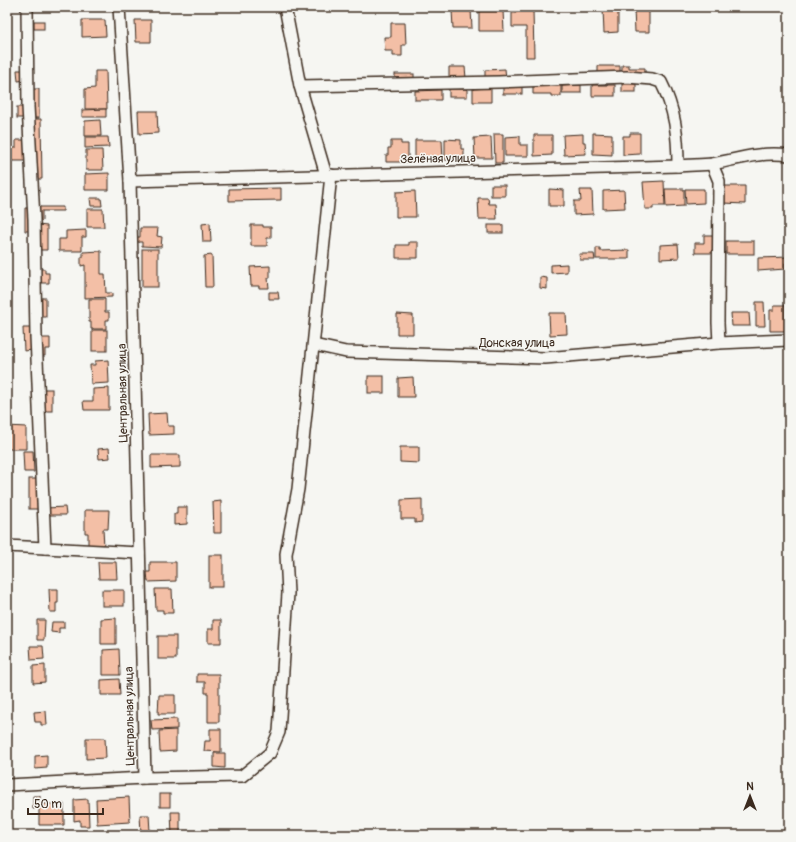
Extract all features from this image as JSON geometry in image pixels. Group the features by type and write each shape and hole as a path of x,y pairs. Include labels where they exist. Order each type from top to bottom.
{"street":[{"path":"27,7 28,106 34,219 36,336 45,548"},
{"name":"Центральная улица","path":"119,7 130,181 145,778"},
{"path":"7,785 145,778 242,776 270,753 278,732 288,593 286,554 298,490 314,346 329,175 300,86 285,7"},
{"path":"300,86 499,82 627,77 652,78 661,82 669,97 675,118 678,166"},
{"name":"Зелёная улица","path":"130,181 678,166 712,164 745,156 778,153 789,155"},
{"path":"712,164 719,181 719,343"},
{"name":"Донская улица","path":"314,346 346,352 545,358 719,343 789,340"},
{"path":"7,546 139,553"}],"building":[{"path":"516,8 533,10 534,57 526,57 526,27 512,27 512,13 516,13"},
{"path":"603,9 618,9 618,32 604,33"},
{"path":"634,9 649,9 649,32 635,32"},
{"path":"452,10 471,10 472,28 453,28"},
{"path":"479,11 503,11 504,31 479,31"},
{"path":"82,20 105,20 106,36 82,37"},
{"path":"135,20 151,20 151,42 136,42"},
{"path":"34,21 44,21 44,29 34,29"},
{"path":"391,23 405,23 406,45 402,45 402,56 393,56 393,51 385,51 384,37 391,37"},
{"path":"622,65 629,65 629,68 645,68 645,76 622,76"},
{"path":"598,66 620,66 620,76 598,76"},
{"path":"449,67 465,67 466,78 449,78"},
{"path":"505,69 506,79 485,79 485,70"},
{"path":"17,70 26,70 26,80 18,81"},
{"path":"95,71 106,71 107,109 85,109 85,89 95,88"},
{"path":"395,74 414,74 414,82 395,82"},
{"path":"622,84 636,84 636,92 622,92"},
{"path":"533,85 561,85 561,96 551,96 551,94 533,94"},
{"path":"581,85 581,93 562,93 562,86"},
{"path":"592,85 615,85 615,96 592,96"},
{"path":"503,87 522,87 522,94 503,94"},
{"path":"491,88 491,102 473,102 473,89"},
{"path":"31,89 39,89 39,118 32,118"},
{"path":"449,89 467,89 467,97 449,97"},
{"path":"441,90 441,100 415,100 415,91"},
{"path":"17,107 24,107 24,118 17,118"},
{"path":"106,109 106,117 82,117 82,110"},
{"path":"138,111 157,111 158,133 139,134"},
{"path":"32,119 41,119 42,179 34,179"},
{"path":"100,120 101,136 85,136 85,121"},
{"path":"593,133 612,134 612,155 593,154"},
{"path":"630,133 640,133 640,154 623,155 623,136 630,136"},
{"path":"494,134 503,134 503,163 495,163"},
{"path":"583,134 586,154 564,155 563,135"},
{"path":"534,135 552,135 552,155 534,156"},
{"path":"520,136 520,145 528,145 528,156 505,156 505,137"},
{"path":"85,137 108,137 109,147 85,148"},
{"path":"491,137 492,158 475,158 474,138"},
{"path":"445,139 461,140 461,149 464,149 464,160 445,160"},
{"path":"16,140 27,140 27,161 7,161 7,148 16,148"},
{"path":"415,140 442,140 443,160 415,161"},
{"path":"391,141 401,141 401,144 408,144 408,162 386,162 388,148 391,148"},
{"path":"86,150 102,150 103,170 86,170"},
{"path":"109,173 109,190 85,190 85,174"},
{"path":"664,181 665,206 653,206 653,209 645,209 643,182"},
{"path":"491,185 505,185 505,196 491,196"},
{"path":"723,186 745,186 745,204 723,203"},
{"path":"281,188 281,200 229,201 229,189"},
{"path":"549,189 564,190 564,206 549,206"},
{"path":"665,189 684,189 684,206 666,207"},
{"path":"685,189 704,189 704,203 686,204"},
{"path":"580,190 592,190 593,214 574,215 574,201 581,201"},
{"path":"624,190 625,208 603,209 603,191"},
{"path":"415,191 416,217 396,217 396,192"},
{"path":"90,198 101,198 102,206 91,206"},
{"path":"478,198 488,198 489,204 496,204 497,219 479,219"},
{"path":"36,207 63,207 63,211 42,211 42,221 36,221"},
{"path":"25,208 30,208 31,231 25,231"},
{"path":"87,209 103,209 104,227 87,227"},
{"path":"210,223 211,242 203,242 202,224"},
{"path":"38,225 47,226 47,250 37,250"},
{"path":"251,225 271,227 271,238 267,238 267,246 251,246"},
{"path":"488,225 503,225 503,233 488,233"},
{"path":"140,228 158,228 157,236 162,237 161,247 142,246 142,242 136,242 136,237 140,237"},
{"path":"86,230 86,237 82,237 82,251 59,251 59,239 66,239 66,231"},
{"path":"704,235 714,235 714,253 695,253 695,243 704,243"},
{"path":"726,241 754,241 754,254 726,254"},
{"path":"409,242 418,242 418,258 396,258 396,245 409,245"},
{"path":"678,244 679,258 660,259 660,245"},
{"path":"596,248 600,248 600,251 629,250 629,259 596,259"},
{"path":"142,249 158,249 158,287 142,287"},
{"path":"101,251 101,274 105,274 106,293 112,293 112,297 85,298 85,265 81,266 81,257 83,257 83,252"},
{"path":"579,254 594,254 595,260 580,260"},
{"path":"212,255 213,287 205,287 204,256"},
{"path":"789,257 789,263 785,263 785,269 758,271 758,258"},
{"path":"567,264 567,272 551,273 551,265"},
{"path":"270,266 270,278 268,278 269,288 251,286 250,267"},
{"path":"39,269 45,269 45,273 49,273 49,283 39,283"},
{"path":"540,277 547,278 547,289 540,288"},
{"path":"269,292 278,292 279,299 269,299"},
{"path":"40,298 46,298 46,317 40,317"},
{"path":"89,299 105,299 105,312 109,312 109,320 106,320 106,329 91,329 91,322 89,322"},
{"path":"756,302 764,302 765,326 756,326"},
{"path":"774,305 785,305 785,331 770,331 770,310 774,310"},
{"path":"549,313 566,313 567,334 550,335"},
{"path":"731,313 749,313 750,326 732,326"},
{"path":"397,314 413,315 413,334 397,334"},
{"path":"787,323 789,323 789,334 786,334"},
{"path":"23,328 33,328 33,350 24,351"},
{"path":"92,330 107,330 107,351 92,351"},
{"path":"40,338 50,338 50,349 45,349 45,356 40,356"},
{"path":"108,360 109,383 91,384 90,365 95,365 95,361"},
{"path":"368,376 384,376 384,393 368,393"},
{"path":"413,377 414,397 398,397 398,378"},
{"path":"109,388 109,410 84,410 83,401 93,401 93,389"},
{"path":"43,389 52,389 52,411 43,411"},
{"path":"167,413 168,426 174,426 174,434 149,435 148,414"},
{"path":"7,426 26,427 26,449 7,449"},
{"path":"400,447 419,447 419,463 400,462"},
{"path":"109,448 110,458 99,459 98,449"},
{"path":"23,451 33,451 34,472 24,472"},
{"path":"151,455 180,455 180,467 151,468"},
{"path":"29,479 38,479 38,509 29,509"},
{"path":"422,499 422,522 415,523 415,519 401,519 401,500"},
{"path":"221,501 221,533 214,533 213,502"},
{"path":"65,507 66,515 46,515 46,508"},
{"path":"177,507 187,507 187,524 174,525 174,514 177,514"},
{"path":"85,510 109,510 108,529 103,529 104,547 88,547 88,533 85,533"},
{"path":"209,555 223,555 223,587 209,587"},
{"path":"98,562 116,562 117,579 99,579"},
{"path":"150,562 176,562 176,581 148,582 147,572 150,572"},
{"path":"49,589 58,589 58,603 56,603 56,612 50,612"},
{"path":"155,589 172,589 173,613 163,613 163,610 156,610"},
{"path":"102,590 124,590 124,606 102,606"},
{"path":"116,618 116,644 101,644 101,619"},
{"path":"37,620 45,620 44,640 37,640"},
{"path":"213,620 221,620 221,643 208,643 208,629 213,629"},
{"path":"52,622 64,622 64,628 59,628 59,633 51,632"},
{"path":"158,636 176,636 176,659 158,659"},
{"path":"30,646 43,646 44,659 31,660"},
{"path":"119,649 120,675 103,675 103,650"},
{"path":"45,665 45,682 33,683 33,666"},
{"path":"197,674 219,674 219,722 208,722 208,693 205,693 205,682 197,682"},
{"path":"119,679 120,695 101,695 101,680"},
{"path":"159,695 175,695 175,714 158,714"},
{"path":"46,711 47,725 41,725 41,722 35,722 34,712"},
{"path":"177,719 177,729 152,730 151,720"},
{"path":"210,729 221,729 221,752 204,751 205,741 210,741"},
{"path":"176,730 176,751 160,752 159,731"},
{"path":"86,738 105,738 106,758 86,759"},
{"path":"214,753 225,753 225,768 214,767"},
{"path":"47,755 47,768 35,769 35,756"},
{"path":"160,794 170,794 170,807 160,807"},
{"path":"33,796 40,796 40,804 64,804 64,825 39,825 39,808 33,809"},
{"path":"129,797 130,822 97,824 96,799"},
{"path":"88,799 89,826 80,826 80,820 74,821 74,800"},
{"path":"171,812 180,812 180,835 172,835"},
{"path":"140,815 149,815 150,832 141,833"}]}
